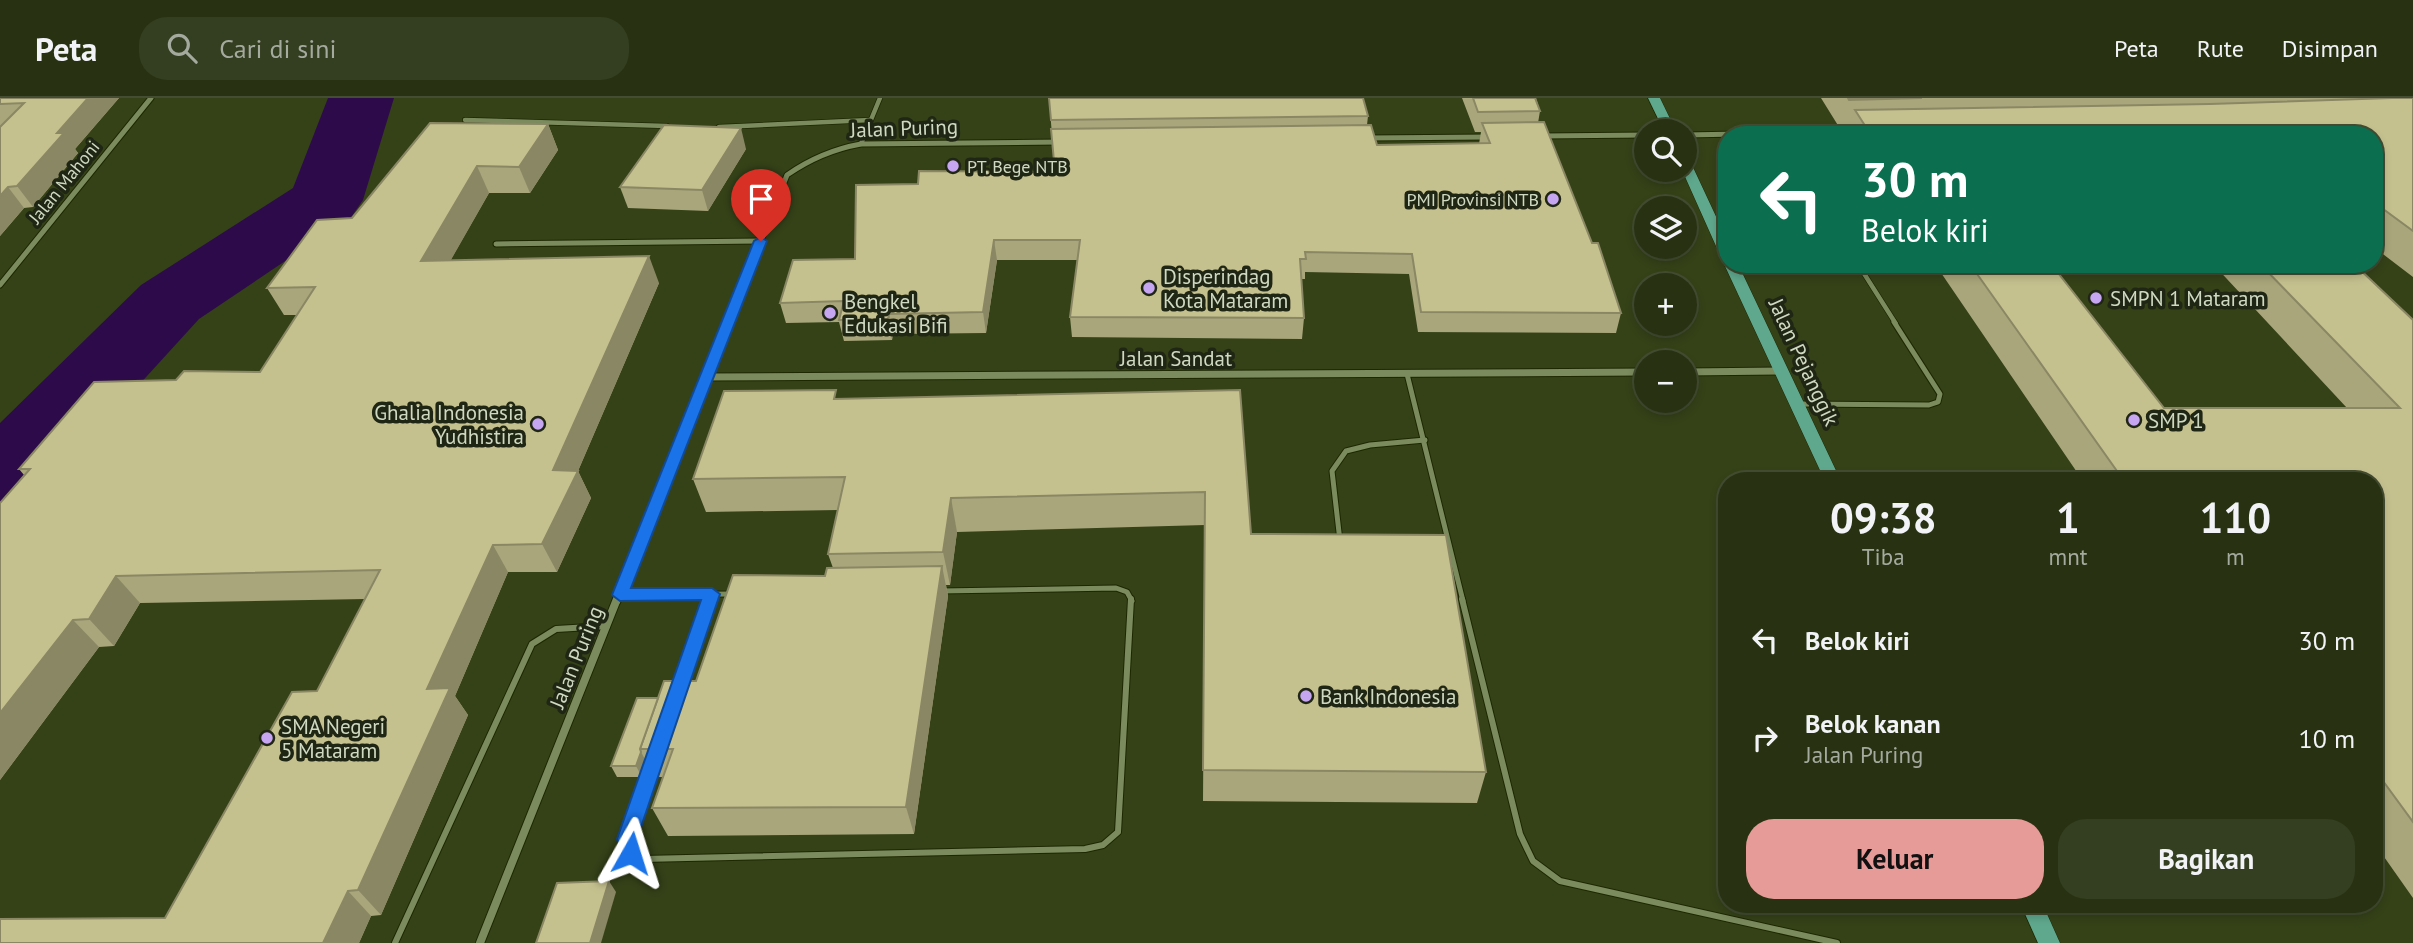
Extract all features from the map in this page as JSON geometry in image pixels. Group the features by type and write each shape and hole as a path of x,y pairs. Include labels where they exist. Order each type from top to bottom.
{"main road":[{"path":"1654,98 1665,119"},
{"path":"1694,182 1718,236"},
{"name":"Jalan Pejanggik","path":"1735,273 1829,472"},
{"path":"2036,913 2049,943"}],"street":[{"name":"Jalan Mahoni","path":"0,285 151,98"},
{"path":"1697,135 1718,134"},
{"path":"1537,136 1634,135"},
{"path":"1358,138 1496,137"},
{"name":"Jalan Puring","path":"480,943 787,175 810,157 861,144 1070,142"},
{"path":"496,244 761,241"},
{"path":"1697,372 1780,371"},
{"name":"Jalan Sandat","path":"705,377 1634,372"}],"lane":[{"path":"861,144 880,98"},
{"path":"464,120 668,126"},
{"path":"709,128 870,120"},
{"path":"1797,404 1929,405 1938,402 1940,394 1864,273"},
{"path":"1408,374 1520,834 1533,861 1560,880 1837,943"},
{"path":"1341,551 1332,471 1346,451 1370,445 1425,440"},
{"path":"654,761 627,839 631,853 643,859 1085,849 1103,845 1118,832 1133,603 1127,592 1116,588 935,591"},
{"path":"676,697 712,594"},
{"path":"620,595 740,594"},
{"path":"395,943 531,644 556,629 607,626"}],"building":[{"path":"0,98 88,98 57,133 64,133 17,186 8,187 0,196 0,127 24,103 0,104"},
{"path":"1049,98 1363,98 1368,116 1051,120"},
{"path":"1473,98 1535,98 1540,111 1478,112"},
{"path":"1848,98 1922,98 1849,100"},
{"path":"2413,98 2413,231 2383,209 2383,126 1865,126 1855,110"},
{"path":"1544,122 1592,243 1598,243 1621,313 1421,312 1412,254 1305,252 1306,259 1300,259 1304,318 1070,317 1080,240 994,240 983,312 889,314 888,319 839,320 844,301 780,303 793,260 855,259 856,185 918,184 919,171 1055,172 1051,129 1371,125 1377,145 1490,143 1482,123"},
{"path":"430,123 548,124 519,167 477,166 421,261 649,256 553,470 578,471 542,544 493,545 427,689 450,688 358,890 348,891 323,943 0,943 0,919 165,918 292,692 317,691 380,570 116,576 89,619 73,620 0,713 0,503 30,469 19,469 94,382 176,380 184,371 260,372 315,287 267,288 317,220 352,218"},
{"path":"664,125 741,128 702,190 620,187"},
{"path":"1976,273 2058,273 2164,408 2400,408 2269,273 2363,273 2413,320 2413,822 2383,781 2383,472 2117,471"},
{"path":"836,390 834,399 1240,390 1251,534 1446,535 1486,772 1203,770 1205,492 951,498 943,552 828,554 845,477 693,479 724,391"},
{"path":"942,566 906,807 652,808 673,749 640,749 664,681 696,681 733,575 825,576 827,568"},
{"path":"637,698 658,698 636,766 611,766"},
{"path":"609,881 590,943 536,943 557,883"}],"waterway":[{"path":"0,478 170,302 326,200 361,98"}],"place":[{"name":"PT. Bege NTB","path":"953,166"},
{"name":"PMI Provinsi NTB","path":"1553,199"},
{"name":"Disperindag Kota Mataram","path":"1149,288"},
{"name":"SMPN 1 Mataram","path":"2096,298"},
{"name":"Bengkel Edukasi Bifi","path":"830,313"},
{"name":"SMP 1","path":"2134,420"},
{"name":"Ghalia Indonesia Yudhistira","path":"538,424"},
{"name":"Bank Indonesia","path":"1306,696"},
{"name":"SMA Negeri 5 Mataram","path":"267,738"}],"route":[{"path":"631,853 627,839 712,594 620,595 761,241"}]}
